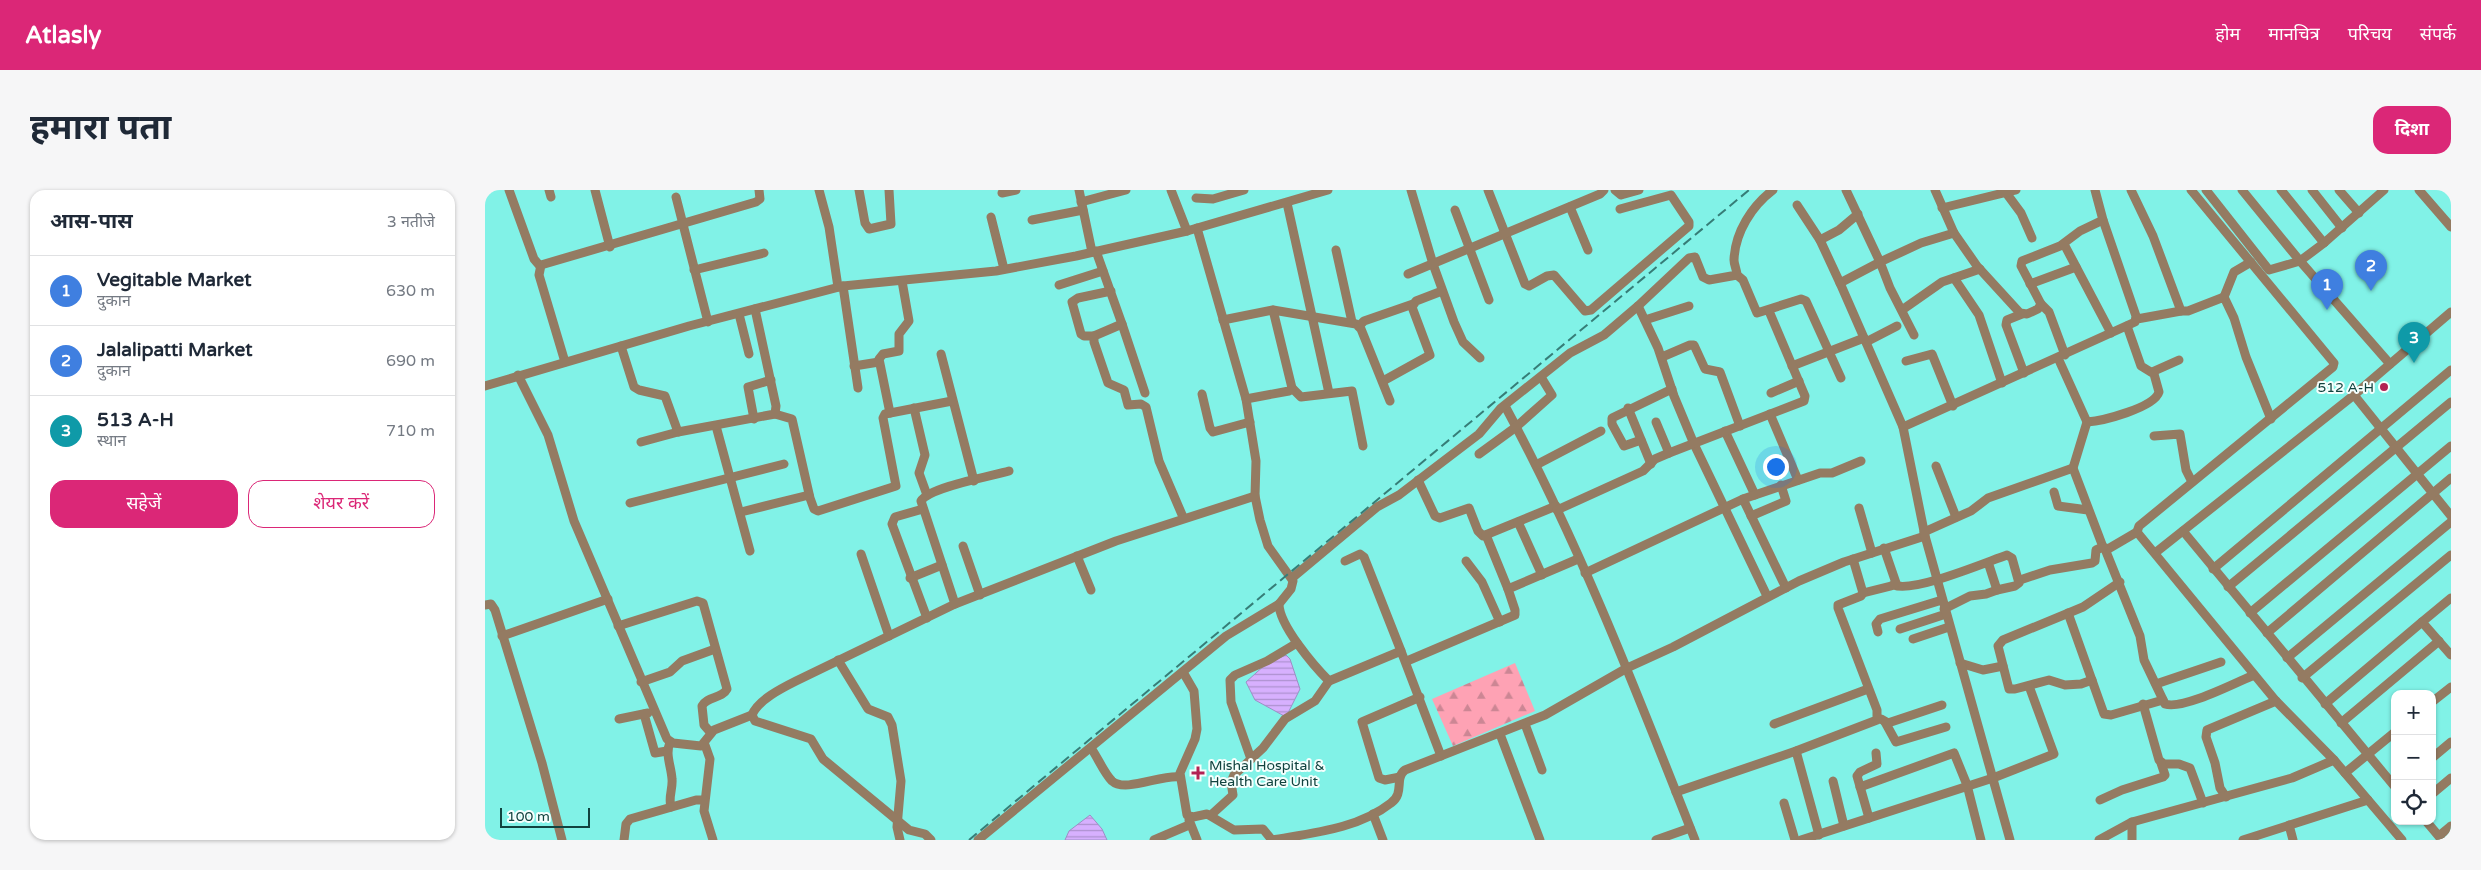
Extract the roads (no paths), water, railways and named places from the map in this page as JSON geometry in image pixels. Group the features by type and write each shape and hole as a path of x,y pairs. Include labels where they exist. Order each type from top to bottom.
{"street":[{"path":"509,190 534,259 540,266 539,275 565,362"},
{"path":"595,190 610,246"},
{"path":"540,266 551,261 610,246 756,202 760,199 759,190"},
{"path":"819,190 829,227 858,388"},
{"path":"859,190 865,223 869,229 891,224 889,190"},
{"path":"1002,193 1016,190"},
{"path":"1079,190 1094,252 1111,291 1145,393"},
{"path":"1032,220 1082,206 1125,190"},
{"path":"1171,190 1187,231"},
{"path":"1195,198 1213,198 1243,190"},
{"path":"485,386 621,346 840,287 1004,269 1094,252 1187,231 1328,190"},
{"path":"1411,190 1433,264 1463,342 1480,358"},
{"path":"1488,190 1527,286 1547,276 1554,275 1583,310 1588,311 1689,226 1689,222 1671,194 1620,209"},
{"path":"1408,274 1570,207 1600,194 1604,190"},
{"path":"1615,190 1621,195 1635,190"},
{"path":"1773,190 1754,207 1742,229 1734,259 1737,275 1743,280 1755,312 1760,314 1804,299 1841,378"},
{"path":"1846,190 1914,336"},
{"path":"1935,190 1954,233 1980,269 2022,314"},
{"path":"1942,208 2005,191 2016,190"},
{"path":"2095,190 2103,220 2137,319"},
{"path":"2131,190 2153,236 2181,310"},
{"path":"1900,629 1970,596 1986,594 2015,586 2020,580 2050,570 2092,563 2095,561 2097,550 2137,532 2139,526 2333,367 2334,363 2191,190"},
{"path":"2206,190 2266,268 2300,261 2359,213 2374,193 2385,190"},
{"path":"2243,190 2300,261 2389,364"},
{"path":"2281,190 2324,243"},
{"path":"2312,190 2342,228"},
{"path":"2339,190 2359,213"},
{"path":"2419,190 2451,228"},
{"path":"2005,191 2021,213 2032,238"},
{"path":"676,197 708,322"},
{"path":"1287,203 1329,393"},
{"path":"1797,205 1820,240 1841,283 1903,427 1925,534 1944,608 2010,840"},
{"path":"1570,207 1588,250"},
{"path":"1455,210 1489,300"},
{"path":"1820,240 1839,230 1857,214"},
{"path":"991,217 1004,269"},
{"path":"2103,220 2080,231 2064,244 2022,261 2021,266 2041,304 2049,312 2061,357 2087,422 2073,468 2088,510 2120,582 2140,636 2144,660 2163,700 2168,705 2186,702 2254,675"},
{"path":"978,840 1232,632 1279,604 1293,586 1292,578 1268,546 1255,496 1256,461 1247,399 1197,228"},
{"path":"1841,283 1921,243 1954,233"},
{"path":"2064,244 2111,333"},
{"path":"1336,250 1355,324 1383,381 1390,401"},
{"path":"695,270 764,253"},
{"path":"1292,578 1377,507 1399,495 1483,431 1505,406 1574,350 1604,335 1692,256 1697,259 1705,279 1712,280 1737,275"},
{"path":"2251,262 2234,272 2225,297 2235,318 2246,357 2271,419"},
{"path":"2031,284 2076,267"},
{"path":"1902,310 1923,292 1946,280 1980,269"},
{"path":"1059,285 1103,271"},
{"path":"1954,278 1980,318 2003,383"},
{"path":"890,412 879,359 883,354 899,351 899,334 908,325 909,317 902,281"},
{"path":"1223,320 1273,310 1313,315 1355,324 1413,304 1443,290"},
{"path":"1111,291 1078,298 1072,302 1081,334 1084,336 1095,336 1122,324"},
{"path":"1903,427 2061,357 2127,326 2137,319 2181,310 2188,311 2225,297"},
{"path":"1383,381 1430,354 1412,310 1413,304"},
{"path":"2024,373 2006,325 2007,320 2039,309 2041,304"},
{"path":"1638,306 1662,357 1693,444 1767,596"},
{"path":"1645,320 1689,306"},
{"path":"755,309 776,406 775,414"},
{"path":"1273,310 1292,388 1301,398 1349,391 1353,393 1363,446"},
{"path":"1418,480 1437,518 1469,508 1480,534 1487,535 1557,508 1643,471 1669,453 1804,401 1805,396 1769,311"},
{"path":"2155,553 2354,395 2451,312"},
{"path":"739,314 749,354"},
{"path":"1792,366 1865,340 1897,326"},
{"path":"2087,422 2129,412 2156,398 2159,392 2152,372 2141,366 2127,326"},
{"path":"1095,336 1094,342 1108,383 1124,390 1128,405 1141,404 1146,407 1158,456 1183,517"},
{"path":"1662,357 1694,345 1705,369 1720,372 1740,426"},
{"path":"621,346 634,387 665,396 678,432"},
{"path":"941,354 974,481"},
{"path":"1906,361 1931,354 1953,406"},
{"path":"2152,372 2179,360"},
{"path":"854,366 879,362"},
{"path":"2213,569 2451,370"},
{"path":"519,375 548,435 574,521 641,682 656,710 668,746 672,779 669,798 671,807"},
{"path":"1479,454 1516,427 1552,395 1541,377"},
{"path":"754,419 748,387 771,380"},
{"path":"1771,393 1799,382"},
{"path":"1247,399 1289,391 1292,388"},
{"path":"1641,440 1624,446 1612,424 1612,418 1628,408 1672,388"},
{"path":"1202,394 1210,428 1213,432 1250,422"},
{"path":"2354,395 2451,516"},
{"path":"641,442 678,432 775,414 792,419 809,495 814,509 818,511 896,486 883,418 885,414 952,400"},
{"path":"2228,587 2451,402"},
{"path":"1505,406 1557,508 1578,559 1599,599 1695,840"},
{"path":"914,408 925,455 919,473 927,495"},
{"path":"1628,408 1651,464"},
{"path":"1770,414 1798,480"},
{"path":"1656,422 1669,453"},
{"path":"716,426 741,512 750,551"},
{"path":"1536,465 1601,431"},
{"path":"1725,431 1755,495"},
{"path":"2154,436 2180,434 2187,473 2192,482"},
{"path":"2250,613 2451,446"},
{"path":"1585,572 1743,499 1781,485 1820,473 1832,472 1861,461"},
{"path":"630,503 784,464"},
{"path":"1936,466 1957,517"},
{"path":"1154,840 1203,814 1211,815 1233,830 1263,829 1267,831 1272,840 1312,834 1347,825 1373,814 1395,799 1401,787 1400,777 1405,770 1525,724 1573,701 1627,668 1673,647 1767,596 1853,559 1925,534 1988,498 2073,468"},
{"path":"955,604 921,501 927,495 1009,471"},
{"path":"2267,633 2451,478"},
{"path":"1751,516 1786,501 1781,485"},
{"path":"2054,492 2058,506 2088,510"},
{"path":"741,512 809,495"},
{"path":"644,714 655,753 668,746 701,746 705,744 711,733 752,716 754,710 779,690 955,604 1183,517 1221,508 1255,496"},
{"path":"1743,499 1786,588"},
{"path":"923,508 895,517 892,520 910,578 927,618"},
{"path":"1859,508 1872,553"},
{"path":"1517,522 1542,575"},
{"path":"2287,658 2451,522"},
{"path":"2183,531 2302,678 2391,783"},
{"path":"2137,532 2275,702 2334,760 2401,840"},
{"path":"1407,661 1500,622 1516,613 1487,535"},
{"path":"963,546 979,595"},
{"path":"1884,548 1896,580 1894,585"},
{"path":"861,554 889,636"},
{"path":"1345,561 1360,554 1364,557 1401,651 1407,661 1441,756"},
{"path":"2302,678 2451,555"},
{"path":"1077,556 1091,590"},
{"path":"1946,726 1896,742 1882,720 1868,689 1838,608 1839,605 1861,596 1863,593 1894,585 1901,588 1937,580 2010,556 2020,580"},
{"path":"1509,590 1578,559"},
{"path":"1853,559 1863,593"},
{"path":"1466,561 1482,582 1500,622"},
{"path":"1988,562 1997,590"},
{"path":"910,578 942,565"},
{"path":"2092,680 2081,684 2065,685 2049,680 2029,686 2009,688 1999,643 2089,604 2120,582"},
{"path":"2325,704 2451,598"},
{"path":"502,636 608,599"},
{"path":"618,626 701,601 727,689 724,694 706,700 701,706 704,725 711,733"},
{"path":"485,604 493,607 542,763 562,840"},
{"path":"1279,604 1283,618 1297,643 1329,681"},
{"path":"1878,632 1876,624 1880,619 1944,608"},
{"path":"2069,613 2104,714 2107,716 2143,704 2163,700"},
{"path":"2422,622 2451,655"},
{"path":"1913,639 1949,627"},
{"path":"2341,724 2439,641"},
{"path":"1251,758 1231,702 1230,680 1297,643"},
{"path":"641,682 671,672 682,661 715,649"},
{"path":"1211,815 1231,798 1232,778 1263,748 1282,722 1315,701 1329,681 1401,651"},
{"path":"838,660 868,709 888,718 892,725 901,781 897,820 900,840"},
{"path":"2156,684 2221,662"},
{"path":"1959,663 1983,670 2003,666"},
{"path":"1183,672 1193,691 1197,729 1180,777 1185,812 1197,840"},
{"path":"1801,840 1993,778 2055,754 2029,686"},
{"path":"2436,699 2451,687"},
{"path":"1774,724 1868,689"},
{"path":"1400,777 1385,780 1379,778 1362,722 1420,697"},
{"path":"2226,797 2220,788 2206,733 2217,725 2275,702"},
{"path":"1676,792 1874,722 1882,720 1892,722 1941,704"},
{"path":"2100,800 2165,775 2143,704"},
{"path":"619,719 656,710"},
{"path":"752,716 755,720 811,739 823,760 913,832 925,834 931,840"},
{"path":"1525,724 1542,770"},
{"path":"1500,734 1540,840"},
{"path":"2345,773 2391,735"},
{"path":"2436,755 2451,742"},
{"path":"705,744 710,759 704,800 705,815 713,840"},
{"path":"1091,748 1111,780 1117,784 1129,785 1166,776 1180,777"},
{"path":"1796,751 1819,834"},
{"path":"1860,787 1951,752 1957,754 1981,840"},
{"path":"1869,818 1857,774 1877,764 1876,753"},
{"path":"2099,840 2132,822 2292,778 2334,760"},
{"path":"2161,763 2179,764 2190,768 2203,803"},
{"path":"2436,791 2451,778"},
{"path":"1833,781 1844,826"},
{"path":"624,840 626,824 630,819 696,800 704,800"},
{"path":"2243,840 2259,838 2289,825 2369,800"},
{"path":"1784,803 1795,840"},
{"path":"1373,814 1383,840"},
{"path":"2132,822 2133,839"},
{"path":"2289,825 2293,840"},
{"path":"2430,825 2441,838 2451,826"},
{"path":"1656,840 1690,828"}],"railway":[{"path":"969,840 1749,190"}],"place":[{"name":"Jalalipatti Market","path":"2371,291"},
{"name":"Vegitable Market","path":"2327,310"},
{"name":"513 A-H","path":"2414,363"},
{"name":"512 A-H","path":"2384,387"},
{"name":"Mishal Hospital & Health Care Unit","path":"1198,773"}]}
